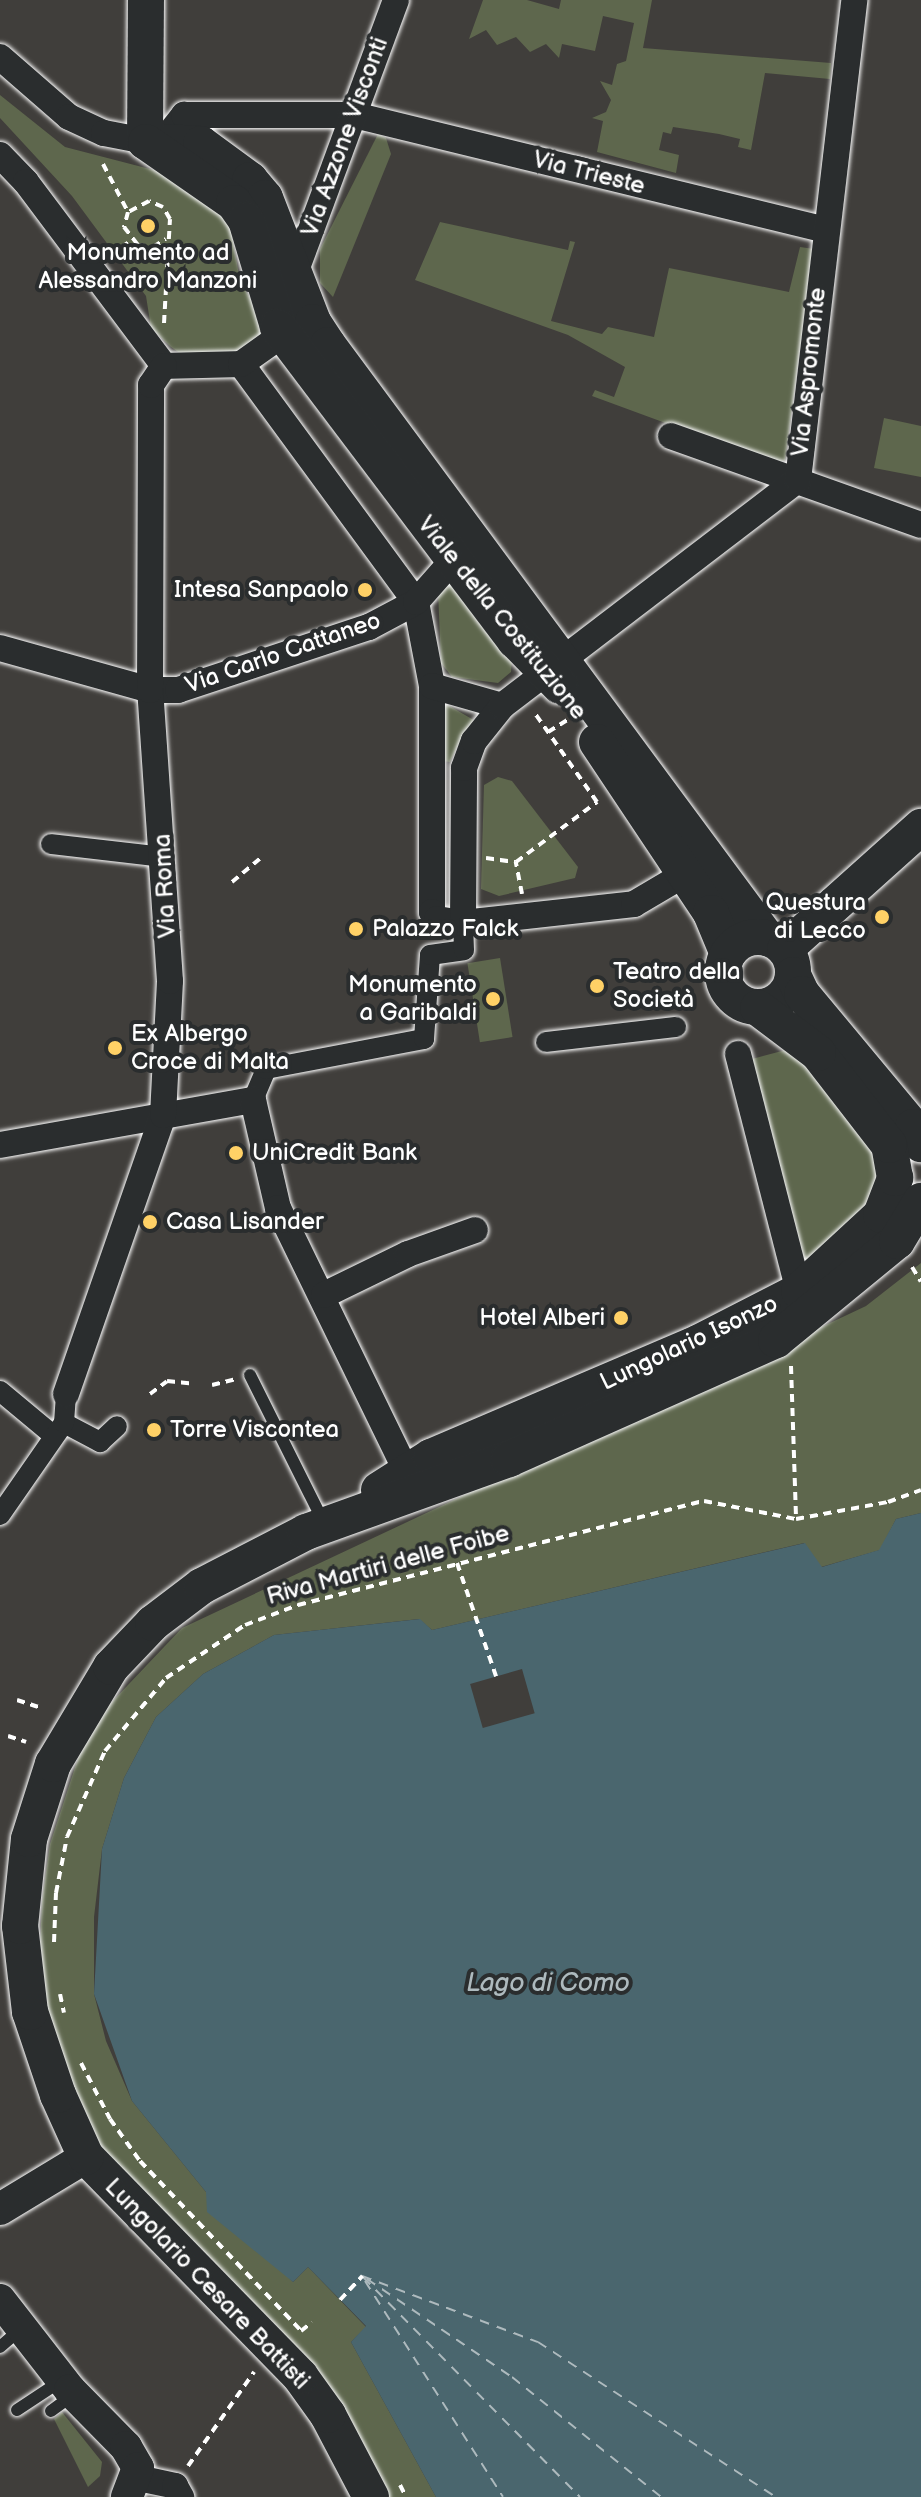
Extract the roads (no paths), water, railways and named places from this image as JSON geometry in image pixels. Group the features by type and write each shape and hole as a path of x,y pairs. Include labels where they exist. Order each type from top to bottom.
{"main road":[{"path":"146,0 154,142 234,203 246,220 298,328"},
{"path":"154,142 201,144 250,180 277,223 295,273 298,328"},
{"name":"Viale della Costituzione","path":"298,328 453,560 515,640 534,683 580,712 622,787 711,913 728,954"},
{"name":"Viale della Costituzione","path":"298,328 534,683 782,954"},
{"path":"782,954 921,827"},
{"path":"782,954 786,995 758,1008 730,994 723,978 728,954 743,940 782,954 802,994 913,1127 921,1144"},
{"name":"Lungolario Isonzo","path":"86,2157 32,2021 10,1914 43,1788 66,1735 106,1674 153,1623 202,1586 799,1291 882,1213 893,1189 893,1158 889,1145 818,1053 758,1008"},
{"name":"Lungolario Isonzo","path":"412,1482 509,1459 776,1340 895,1244 921,1201"},
{"name":"Lungolario Cesare Battisti","path":"86,2157 272,2345 328,2415 371,2497"}],"street":[{"name":"Via Azzone Visconti","path":"295,273 396,0"},
{"name":"Via Aspromonte","path":"463,923 464,768 474,741 534,683 798,480 824,230 854,0"},
{"path":"0,57 69,117 104,133 154,142"},
{"name":"Via Trieste","path":"154,142 184,115 354,115 824,230"},
{"path":"0,155 26,182 164,366 241,364 298,328"},
{"path":"241,364 416,602 432,686 432,912 446,922 463,923 634,904 685,874"},
{"name":"Via Roma","path":"66,1394 163,1115 170,981 164,857 150,690 151,385 164,366"},
{"path":"671,436 921,525"},
{"name":"Via Carlo Cattaneo","path":"0,648 150,690 178,690 355,632 416,602 453,560"},
{"path":"432,686 534,683"},
{"path":"51,844 164,857"},
{"path":"412,1482 324,1295 278,1208 253,1100 266,1069 424,1039 430,955 464,950 463,923"},
{"path":"546,1042 676,1027"},
{"path":"738,1054 799,1291"},
{"path":"0,1145 253,1100"},
{"path":"324,1295 408,1254 475,1230"},
{"path":"0,1391 59,1429 100,1442 117,1426"},
{"path":"0,1515 59,1429 66,1394"},
{"path":"0,2209 86,2157"},
{"path":"0,2300 10,2338 62,2395 126,2447 133,2488 178,2491"}],"lane":[{"path":"250,1375 327,1523"},
{"path":"17,2410 62,2395"}],"water":[{"name":"Lago di Como","path":"921,1513 921,2497 436,2497 351,2342 366,2326 308,2267 293,2282 207,2212 206,2192 132,2101 94,1994 102,1849 124,1778 156,1717 203,1674 274,1635 420,1619 432,1630 805,1543 822,1567 879,1550 896,1519"}],"place":[{"name":"Monumento ad Alessandro Manzoni","path":"148,226"},
{"name":"Intesa Sanpaolo","path":"365,590"},
{"name":"Questura di Lecco","path":"882,917"},
{"name":"Palazzo Falck","path":"356,929"},
{"name":"Teatro della Società","path":"597,986"},
{"name":"Monumento a Garibaldi","path":"493,999"},
{"name":"Ex Albergo Croce di Malta","path":"115,1048"},
{"name":"UniCredit Bank","path":"236,1153"},
{"name":"Casa Lisander","path":"150,1222"},
{"name":"Hotel Alberi","path":"621,1318"},
{"name":"Torre Viscontea","path":"154,1430"}]}
